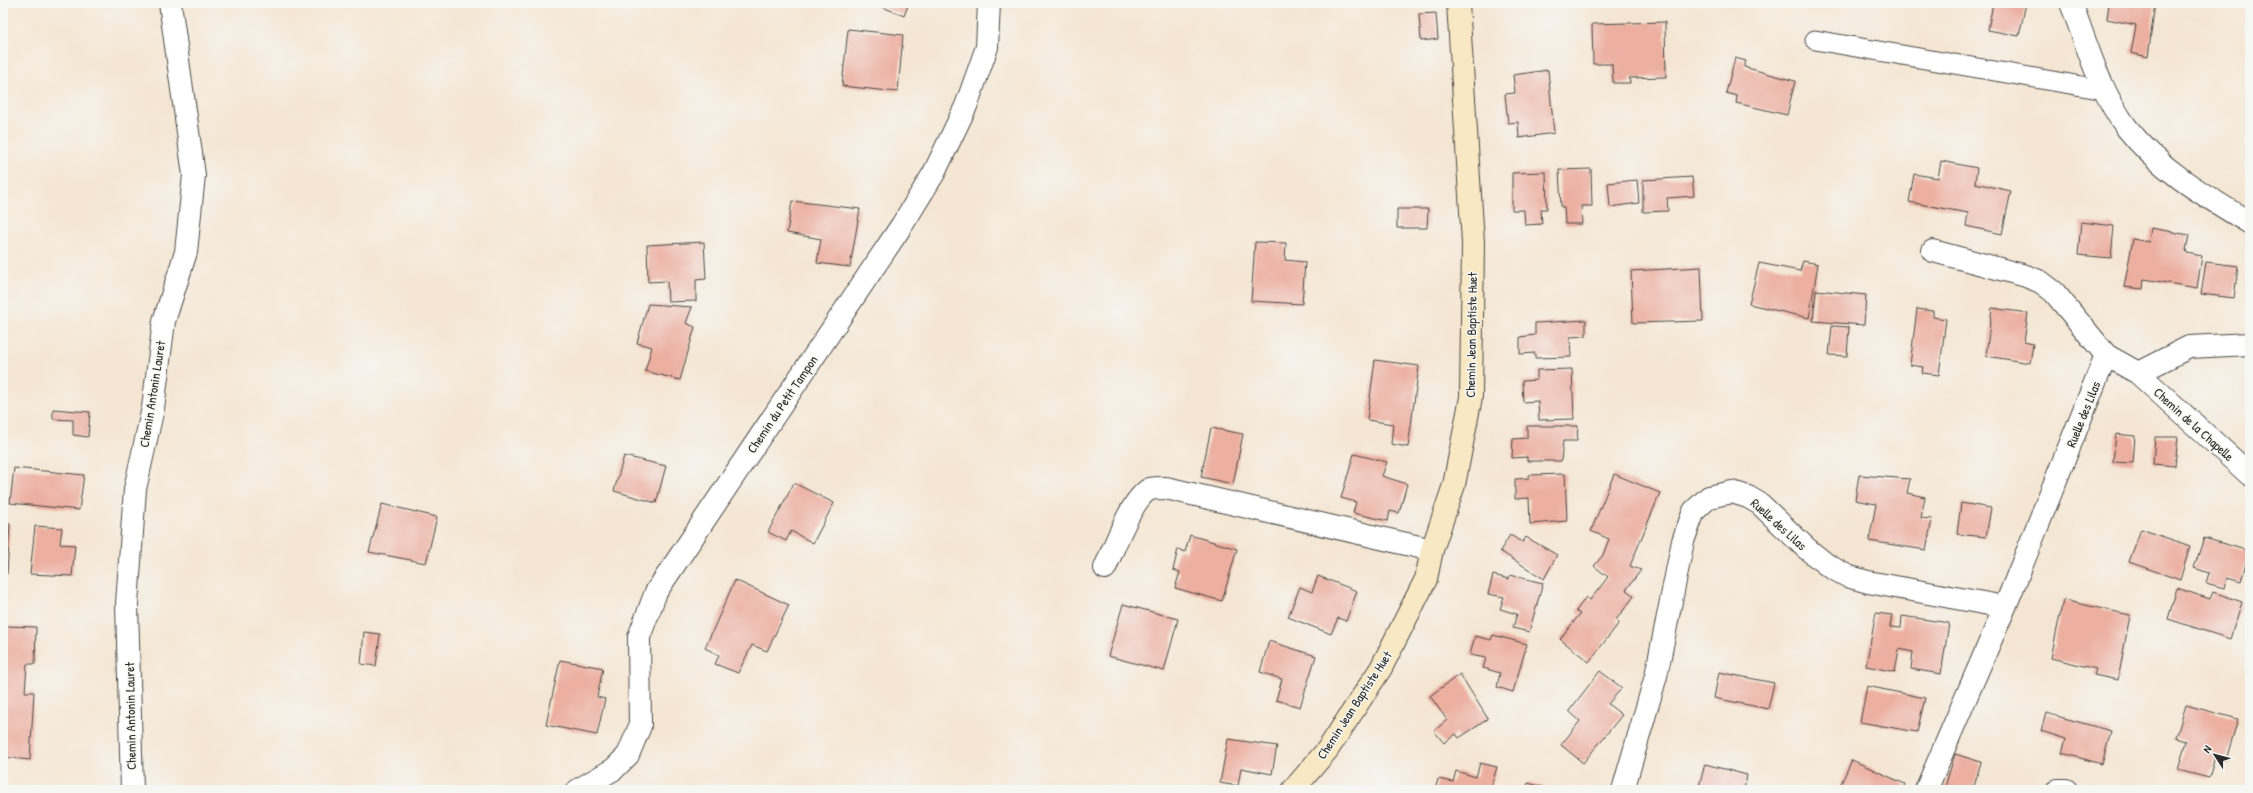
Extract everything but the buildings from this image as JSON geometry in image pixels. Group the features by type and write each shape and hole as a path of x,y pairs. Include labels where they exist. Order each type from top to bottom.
{"street":[{"name":"Chemin Antonin Lauret","path":"132,790 127,604 135,489 153,408 164,321 186,252 194,175 170,3"},
{"name":"Chemin du Petit Tampon","path":"578,790 614,769 628,755 640,726 639,637 656,592 902,225 934,174 966,106 987,47 989,3"},
{"name":"Chemin Jean Baptiste Huet","path":"1293,790 1328,749 1381,668 1426,579 1432,550 1454,485 1471,397 1473,243 1458,3"},
{"path":"2071,3 2105,90 2127,128 2156,160 2191,187 2250,223"},
{"name":"Chemin de la Chapelle","path":"1933,251 2026,276 2041,282 2054,292 2106,354 2138,373 2250,475"},
{"path":"2138,373 2189,347 2250,344"},
{"name":"Ruelle des Lilas","path":"1926,790 2005,607 2106,354"},
{"path":"1106,568 1118,536 1136,502 1150,489 1166,488 1432,550"},
{"name":"Ruelle des Lilas","path":"1623,790 1656,676 1683,541 1694,511 1709,497 1732,492 1748,496 1760,504 1806,548 1827,565 1847,576 1868,582 2005,607"},
{"path":"2058,790 2066,790"}],"lane":[{"path":"1815,40 2105,90"}]}
